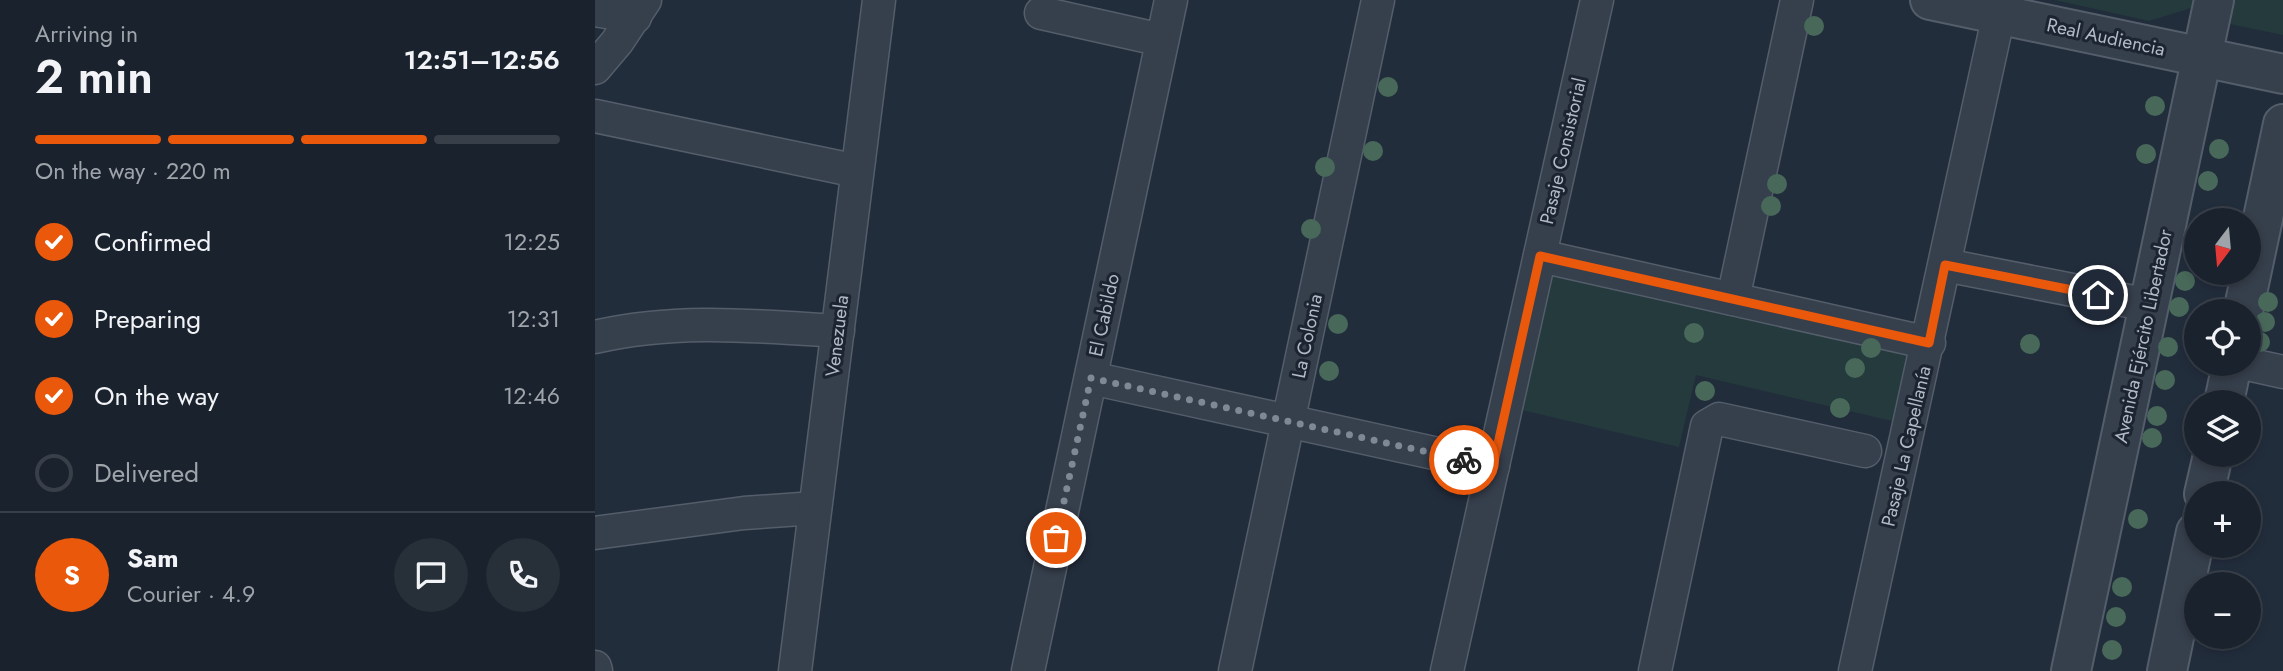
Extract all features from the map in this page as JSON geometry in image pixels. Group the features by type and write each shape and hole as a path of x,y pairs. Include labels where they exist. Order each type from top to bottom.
{"street":[{"name":"Venezuela","path":"795,671 879,0"},
{"name":"El Cabildo","path":"1028,671 1171,0"},
{"name":"La Colonia","path":"1235,671 1378,0"},
{"name":"Pasaje Consistorial","path":"1447,671 1597,0"},
{"path":"1733,299 1797,0"},
{"name":"Real Audiencia","path":"1930,0 2283,74"},
{"name":"Avenida Ejército Libertador","path":"2071,671 2214,0"},
{"path":"595,10 640,9"},
{"path":"595,68 640,9"},
{"path":"1041,13 1162,40"},
{"name":"Pasaje La Capellanía","path":"1855,671 1999,14"},
{"path":"595,116 857,171"},
{"path":"2246,299 2283,124"},
{"path":"1540,256 1929,343"},
{"path":"1945,265 2149,305"},
{"path":"595,337 640,328 715,324 838,331"},
{"path":"2261,367 2283,372"},
{"path":"1091,378 1493,466"},
{"path":"1655,671 1707,426 1719,419 1865,451"},
{"path":"595,533 744,513 815,508"},
{"path":"2167,671 2191,558"}],"green space":[{"path":"2055,0 2193,0 2191,8 2149,21"},
{"path":"2230,0 2283,0 2283,35 2225,23"},
{"path":"1552,262 1909,344 1892,421 1696,375 1679,447 1518,409"}],"way so far":[{"path":"1056,538 1091,378 1464,460"}],"route":[{"path":"1464,460 1493,466 1540,256 1929,343 1945,265 2098,295"}]}
